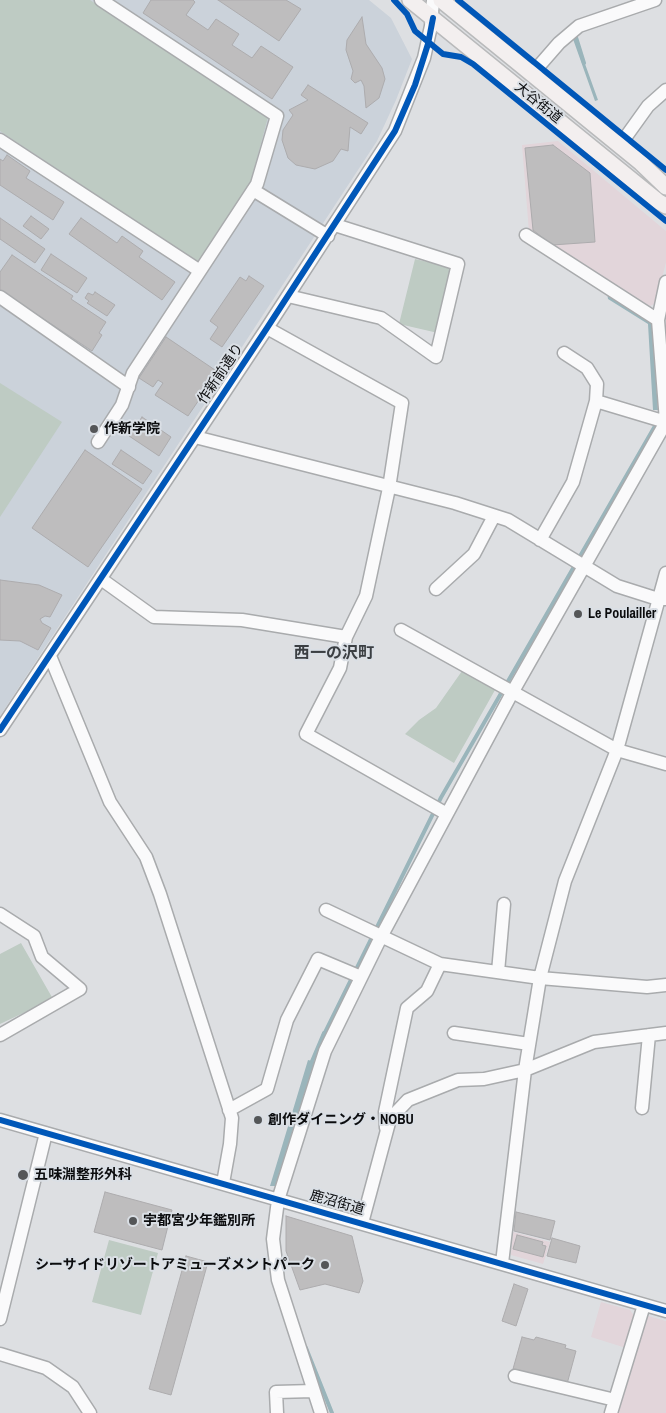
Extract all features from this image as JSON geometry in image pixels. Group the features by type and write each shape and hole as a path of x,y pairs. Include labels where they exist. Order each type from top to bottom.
{"main road":[{"name":"大谷街道","path":"410,0 666,206"},
{"name":"大谷街道","path":"441,0 620,145 666,187"}],"street":[{"path":"98,442 122,405 133,373 257,184 277,116 101,0"},
{"name":"作新前通り","path":"0,730 267,328 395,131 421,67 432,18 433,0"},
{"path":"532,74 559,43 579,26 655,0"},
{"path":"620,145 648,106 666,90"},
{"path":"0,140 200,271"},
{"path":"253,190 331,230 458,264 436,358 382,318 288,296"},
{"path":"526,235 658,320"},
{"path":"321,1413 275,1270 273,1239 278,1200 325,1051 361,977 512,694 666,421 658,320 666,282"},
{"path":"0,297 129,387"},
{"path":"267,328 402,403 389,488 366,596 346,637 340,668 306,734 447,814"},
{"path":"540,540 573,482 596,401 597,384 587,368 564,353"},
{"path":"596,401 666,421"},
{"path":"195,437 389,488 455,503 508,520 617,586 662,599"},
{"path":"436,589 474,554 494,516"},
{"path":"502,1263 525,1070 540,978 565,880 617,750 662,599 666,573"},
{"path":"101,579 154,617 242,620 346,637"},
{"path":"401,630 512,694 617,750 666,764"},
{"path":"50,656 110,802 146,857 232,1118 230,1144 222,1183"},
{"path":"498,972 504,904"},
{"path":"326,910 440,964 540,978 648,986 666,985"},
{"path":"0,914 34,936 42,957 80,989 0,1035"},
{"path":"229,1110 267,1089 287,1020 318,959 361,977"},
{"path":"386,1132 384,1112 407,1008 427,991 440,964"},
{"path":"454,1033 529,1044"},
{"path":"362,1223 390,1119 408,1100 458,1080 484,1079 525,1070 594,1042 666,1033"},
{"path":"642,1108 649,1035"},
{"name":"鹿沼街道","path":"0,1120 666,1311"},
{"path":"0,1319 46,1133"},
{"path":"612,1413 644,1305"},
{"path":"0,1354 46,1368 73,1387 90,1413"},
{"path":"515,1376 615,1400"},
{"path":"277,1413 276,1392 313,1391"}],"shaded area":[{"name":"作新学院","path":"0,0 369,0 391,18 412,59 377,141 0,716"},
{"path":"0,0 90,0 268,117 250,185 198,262 0,131"},
{"path":"558,141 666,231 666,262 656,303 650,306 529,232 522,145"},
{"path":"415,259 453,268 438,333 399,324"},
{"path":"0,383 62,422 0,517"},
{"path":"462,671 495,690 454,763 405,734 419,720 436,708"},
{"path":"21,943 53,999 0,1024 0,954"},
{"path":"513,1232 550,1242 543,1264 511,1255"},
{"path":"109,1240 158,1253 141,1315 92,1302"},
{"path":"601,1302 630,1310 635,1317 626,1348 591,1337"},
{"path":"648,1316 666,1321 666,1413 618,1413"}],"water":[{"path":"575,36 598,100 595,101 573,39"},
{"path":"607,292 652,322 658,410 653,410 648,324 608,299"},
{"path":"655,422 659,423 443,798 325,1037 321,1036 439,797"},
{"path":"308,1060 316,1062 277,1186 270,1186"}],"building":[{"path":"151,0 193,0 195,2 186,15 208,30 216,19 239,34 232,45 252,58 261,46 293,67 272,99 143,13"},
{"path":"218,0 286,0 301,9 279,41"},
{"path":"362,17 366,44 382,68 385,79 379,98 366,108 364,86 361,80 355,83 351,79 353,71 346,50 347,40"},
{"path":"308,85 368,123 361,134 350,127 348,151 341,149 333,161 315,169 296,165 288,158 282,140 283,130 293,115 289,110 308,100 301,95"},
{"path":"553,145 590,173 595,242 552,245 533,230 525,148"},
{"path":"7,155 30,171 26,178 64,202 53,220 0,185 0,159 3,161"},
{"path":"31,216 49,229 41,239 23,226"},
{"path":"0,218 45,249 35,263 0,239"},
{"path":"81,218 117,243 122,236 143,251 139,257 175,282 162,300 69,234"},
{"path":"51,254 87,278 77,293 41,270"},
{"path":"12,255 73,296 71,299 106,322 99,333 102,335 92,351 0,290 0,272"},
{"path":"249,276 264,286 222,347 210,339 218,327 210,321 240,277 246,281"},
{"path":"95,292 115,305 107,316 87,303 89,301 85,298 88,293 93,295"},
{"path":"166,337 218,372 188,416 155,395 163,383 158,380 153,387 139,378"},
{"path":"142,417 171,437 159,456 129,436"},
{"path":"85,450 142,489 88,567 32,528"},
{"path":"121,450 152,471 143,484 112,464"},
{"path":"0,580 39,585 62,595 50,617 45,616 40,619 42,623 51,628 38,650 20,641 0,640"},
{"name":"宇都宮少年鑑別所","path":"105,1192 172,1210 162,1250 94,1232"},
{"path":"516,1212 555,1221 550,1240 514,1231"},
{"name":"シーサイドリゾートアミューズメントパーク","path":"286,1216 352,1236 363,1281 359,1293 325,1284 300,1290 286,1251"},
{"path":"517,1235 543,1242 542,1245 546,1246 543,1257 513,1249"},
{"path":"552,1238 580,1246 576,1263 547,1256"},
{"path":"186,1256 208,1262 171,1395 149,1389"},
{"path":"514,1284 528,1289 516,1326 502,1321"},
{"path":"522,1337 534,1340 536,1337 566,1345 565,1348 576,1351 567,1384 513,1369"}],"waterway":[{"path":"575,34 584,63"},
{"path":"310,1066 324,1033"},
{"path":"306,1348 332,1413"}],"cycle path":[{"path":"394,0 407,14 415,31 443,54 461,57 473,64 666,221"},
{"path":"458,0 666,170"},
{"path":"0,730 267,328 395,131 415,85 428,44 433,18"},
{"path":"0,1120 666,1311"}],"place":[{"name":"作新学院","path":"94,429"},
{"name":"Le Poulailler","path":"578,614"},
{"name":"創作ダイニング・NOBU","path":"258,1120"},
{"name":"五味淵整形外科","path":"23,1175"},
{"name":"宇都宮少年鑑別所","path":"133,1221"},
{"name":"シーサイドリゾートアミューズメントパーク","path":"325,1265"}],"district":[{"name":"西一の沢町","path":"334,654"}]}
